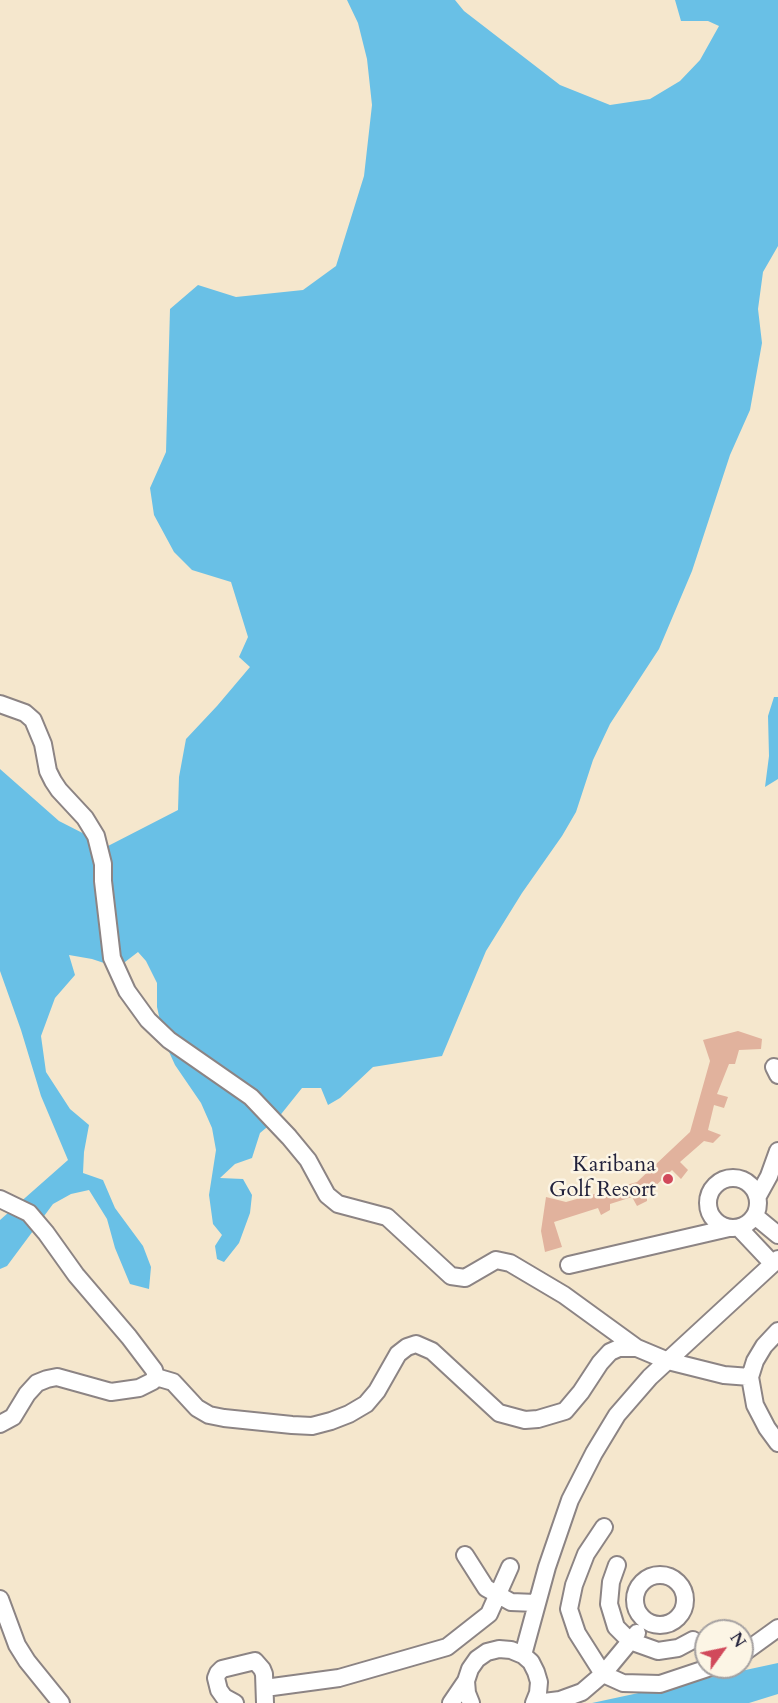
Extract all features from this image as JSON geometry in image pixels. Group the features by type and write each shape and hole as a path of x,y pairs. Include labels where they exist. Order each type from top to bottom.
{"street":[{"path":"0,704 25,713 33,720 43,744 48,771 53,781 85,818 96,836 103,864 112,958 128,991 148,1020 169,1040 251,1097 290,1137 308,1160 327,1195 346,1207 387,1217 451,1276 465,1278 496,1260 502,1260 520,1268 564,1295 637,1348 668,1361 724,1375 750,1377"},
{"path":"569,1265 748,1223 755,1216 758,1196 769,1176 778,1151"},
{"path":"523,1655 536,1603 570,1500 616,1415 650,1377 776,1262 734,1228 720,1225 712,1218 708,1209 707,1199 710,1189 717,1182 726,1178 736,1177 746,1180 758,1196"},
{"path":"0,1199 29,1213 76,1275 129,1337 154,1370 156,1377"},
{"path":"755,1216 778,1235"},
{"path":"778,1331 755,1360 750,1377 755,1405 778,1443"},
{"path":"156,1377 173,1383 197,1408 209,1415 312,1426 349,1414 366,1404 378,1391 398,1354 416,1344 432,1351 499,1413 525,1420 538,1419 565,1411 610,1352 619,1348 637,1348"},
{"path":"0,1424 13,1417 27,1394 37,1383 46,1378 63,1378 111,1392 139,1388 156,1377"},
{"path":"604,1527 586,1554 574,1585 569,1610 577,1634 603,1674 623,1683 660,1684 694,1673"},
{"path":"465,1555 486,1588 511,1602 536,1603"},
{"path":"617,1565 611,1582 609,1604 616,1627 630,1641 658,1652 678,1648 693,1640"},
{"path":"235,1703 225,1697 217,1685 216,1678 222,1669 255,1661 262,1669 261,1698 447,1647 489,1614 510,1567"},
{"path":"0,1599 17,1646 61,1703"},
{"path":"451,1703 477,1659 487,1652 499,1649 512,1650 531,1662 539,1682 535,1703 560,1700 582,1692 603,1674 647,1622"},
{"path":"754,1645 778,1628"},
{"path":"466,1681 471,1703"}],"water":[{"path":"347,0 455,0 464,11 560,85 610,105 650,99 680,81 700,60 719,26 708,21 681,21 675,0 778,0 778,246 763,272 758,309 762,343 750,410 730,455 692,571 659,649 610,724 593,760 576,812 486,951 442,1056 373,1067 340,1098 328,1105 321,1088 302,1088 278,1118 260,1133 252,1158 235,1164 220,1178 243,1179 252,1195 250,1213 239,1243 224,1262 217,1259 215,1246 222,1235 213,1224 209,1195 216,1150 212,1128 201,1103 175,1065 165,1043 157,1007 157,983 146,961 138,952 125,962 113,966 69,955 75,975 55,998 41,1036 46,1072 70,1109 89,1125 83,1173 103,1180 115,1208 143,1246 151,1267 149,1289 130,1284 115,1248 107,1219 89,1190 71,1194 53,1204 7,1266 0,1269 0,1220 68,1160 41,1096 0,971 0,769 59,821 108,846 178,810 179,777 186,739 250,667 239,657 248,637 231,582 192,570 174,552 154,515 150,488 166,452 170,309 198,285 236,297 303,290 336,266 364,176 372,105 367,59 358,23"},
{"path":"774,697 778,697 778,779 765,787 769,756 768,716"},
{"path":"778,1663 778,1694 749,1703 592,1703 704,1679 754,1679 754,1668"}],"building":[{"path":"738,1031 762,1039 761,1049 739,1050 735,1064 729,1064 717,1094 728,1097 724,1108 714,1105 708,1130 721,1135 713,1143 704,1141 680,1162 688,1170 681,1179 672,1170 647,1194 647,1201 637,1206 632,1197 610,1204 610,1210 601,1215 598,1208 554,1222 562,1247 545,1252 541,1231 546,1197 566,1202 637,1182 690,1132 710,1061 703,1040"}],"place":[{"name":"Karibana Golf Resort","path":"668,1179"}]}
